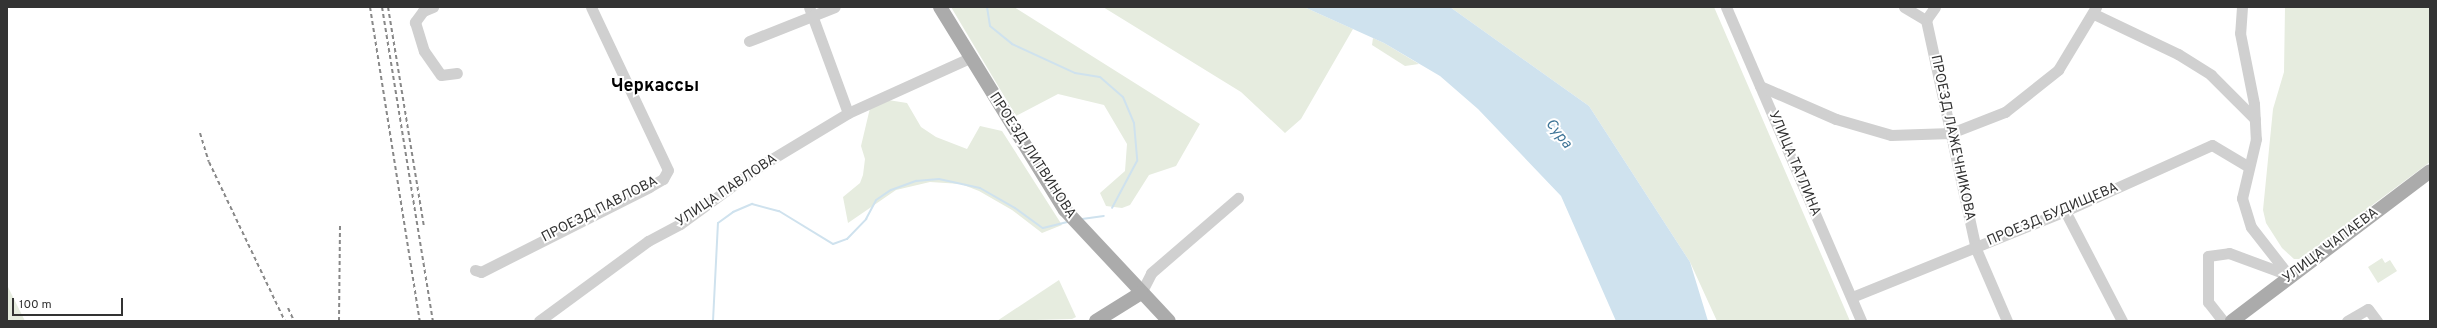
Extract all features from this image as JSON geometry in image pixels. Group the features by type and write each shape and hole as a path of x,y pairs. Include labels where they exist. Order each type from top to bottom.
{"main road":[{"name":"ПРОЕЗД ЛИТВИНОВА","path":"940,7 1065,210 1168,321"},
{"name":"УЛИЦА ЧАПАЕВА","path":"2238,319 2290,277 2430,171"},
{"path":"1096,321 1141,293"}],"street":[{"path":"433,7 423,11 415,22 424,51 441,75 457,73"},
{"name":"ПРОЕЗД ПАВЛОВА","path":"475,270 481,272 649,187 663,179 668,170 591,7"},
{"path":"749,42 811,12 835,7"},
{"name":"УЛИЦА ТАТЛИНА","path":"1726,7 1852,297 1861,321"},
{"path":"1904,7 1926,20 1935,7"},
{"path":"2242,7 2242,54 2255,119 2256,139 2242,198 2251,227 2290,277"},
{"path":"1760,86 1836,119 1890,135 1951,133 2005,112 2058,70 2095,10 2178,54 2211,75 2255,119"},
{"path":"811,12 848,113"},
{"name":"ПРОЕЗД ЛАЖЕЧНИКОВА","path":"1926,20 1976,248 2008,321"},
{"name":"УЛИЦА ПАВЛОВА","path":"539,321 576,292 648,241 680,224 745,175 848,113 970,58"},
{"name":"ПРОЕЗД БУДИЩЕВА","path":"1852,297 2066,211 2212,145 2249,167"},
{"path":"1141,293 1151,273 1238,198"},
{"path":"2066,211 2122,321"},
{"path":"2223,321 2208,302 2208,256 2229,253 2273,267 2290,277"},
{"path":"2347,321 2368,309 2377,321"}],"shaded area":[{"path":"951,7 1014,7 1200,124 1176,166 1149,175 1130,205 1122,208 1106,206 1100,193 1125,171 1127,144 1104,105 1058,94 1016,116"},
{"path":"1103,7 1304,7 1353,29 1301,119 1285,133 1241,92"},
{"path":"1450,7 1714,7 1850,321 1717,321 1690,262 1589,106"},
{"path":"2285,7 2430,7 2430,162 2300,259 2294,259 2282,248 2266,223 2263,210 2273,109 2284,72"},
{"path":"1373,38 1419,64 1405,66 1372,45"},
{"path":"888,100 907,103 921,127 936,137 967,149 980,126 1002,131 1062,225 1042,233 1012,210 979,191 961,184 930,182 896,190 848,223 843,197 860,183 863,175 865,159 861,146 870,108"},
{"path":"2382,258 2385,263 2390,260 2397,271 2378,283 2368,267"},
{"path":"1059,280 1076,317 1072,319 997,321"},
{"path":"7,285 25,321 7,321"}],"water":[{"name":"Сура","path":"1304,7 1450,7 1589,106 1690,262 1708,321 1616,321 1561,196 1478,109 1440,76 1384,43"}],"waterway":[{"path":"987,7 990,26 1012,44 1075,73 1100,77 1123,97 1134,123 1137,161 1112,208"},
{"path":"713,321 718,223 733,212 752,204 779,211 833,244 847,239 866,219 876,200 891,190 916,181 939,179 980,188 1015,208 1043,228 1067,222"},
{"path":"1082,219 1104,216"}],"railway":[{"path":"370,7 420,321"},
{"path":"382,7 433,321"},
{"path":"388,7 424,226"},
{"path":"200,133 209,162 285,321"},
{"path":"339,321 340,223"},
{"path":"288,308 294,321"}],"district":[{"name":"Черкассы","path":"655,87"}]}
